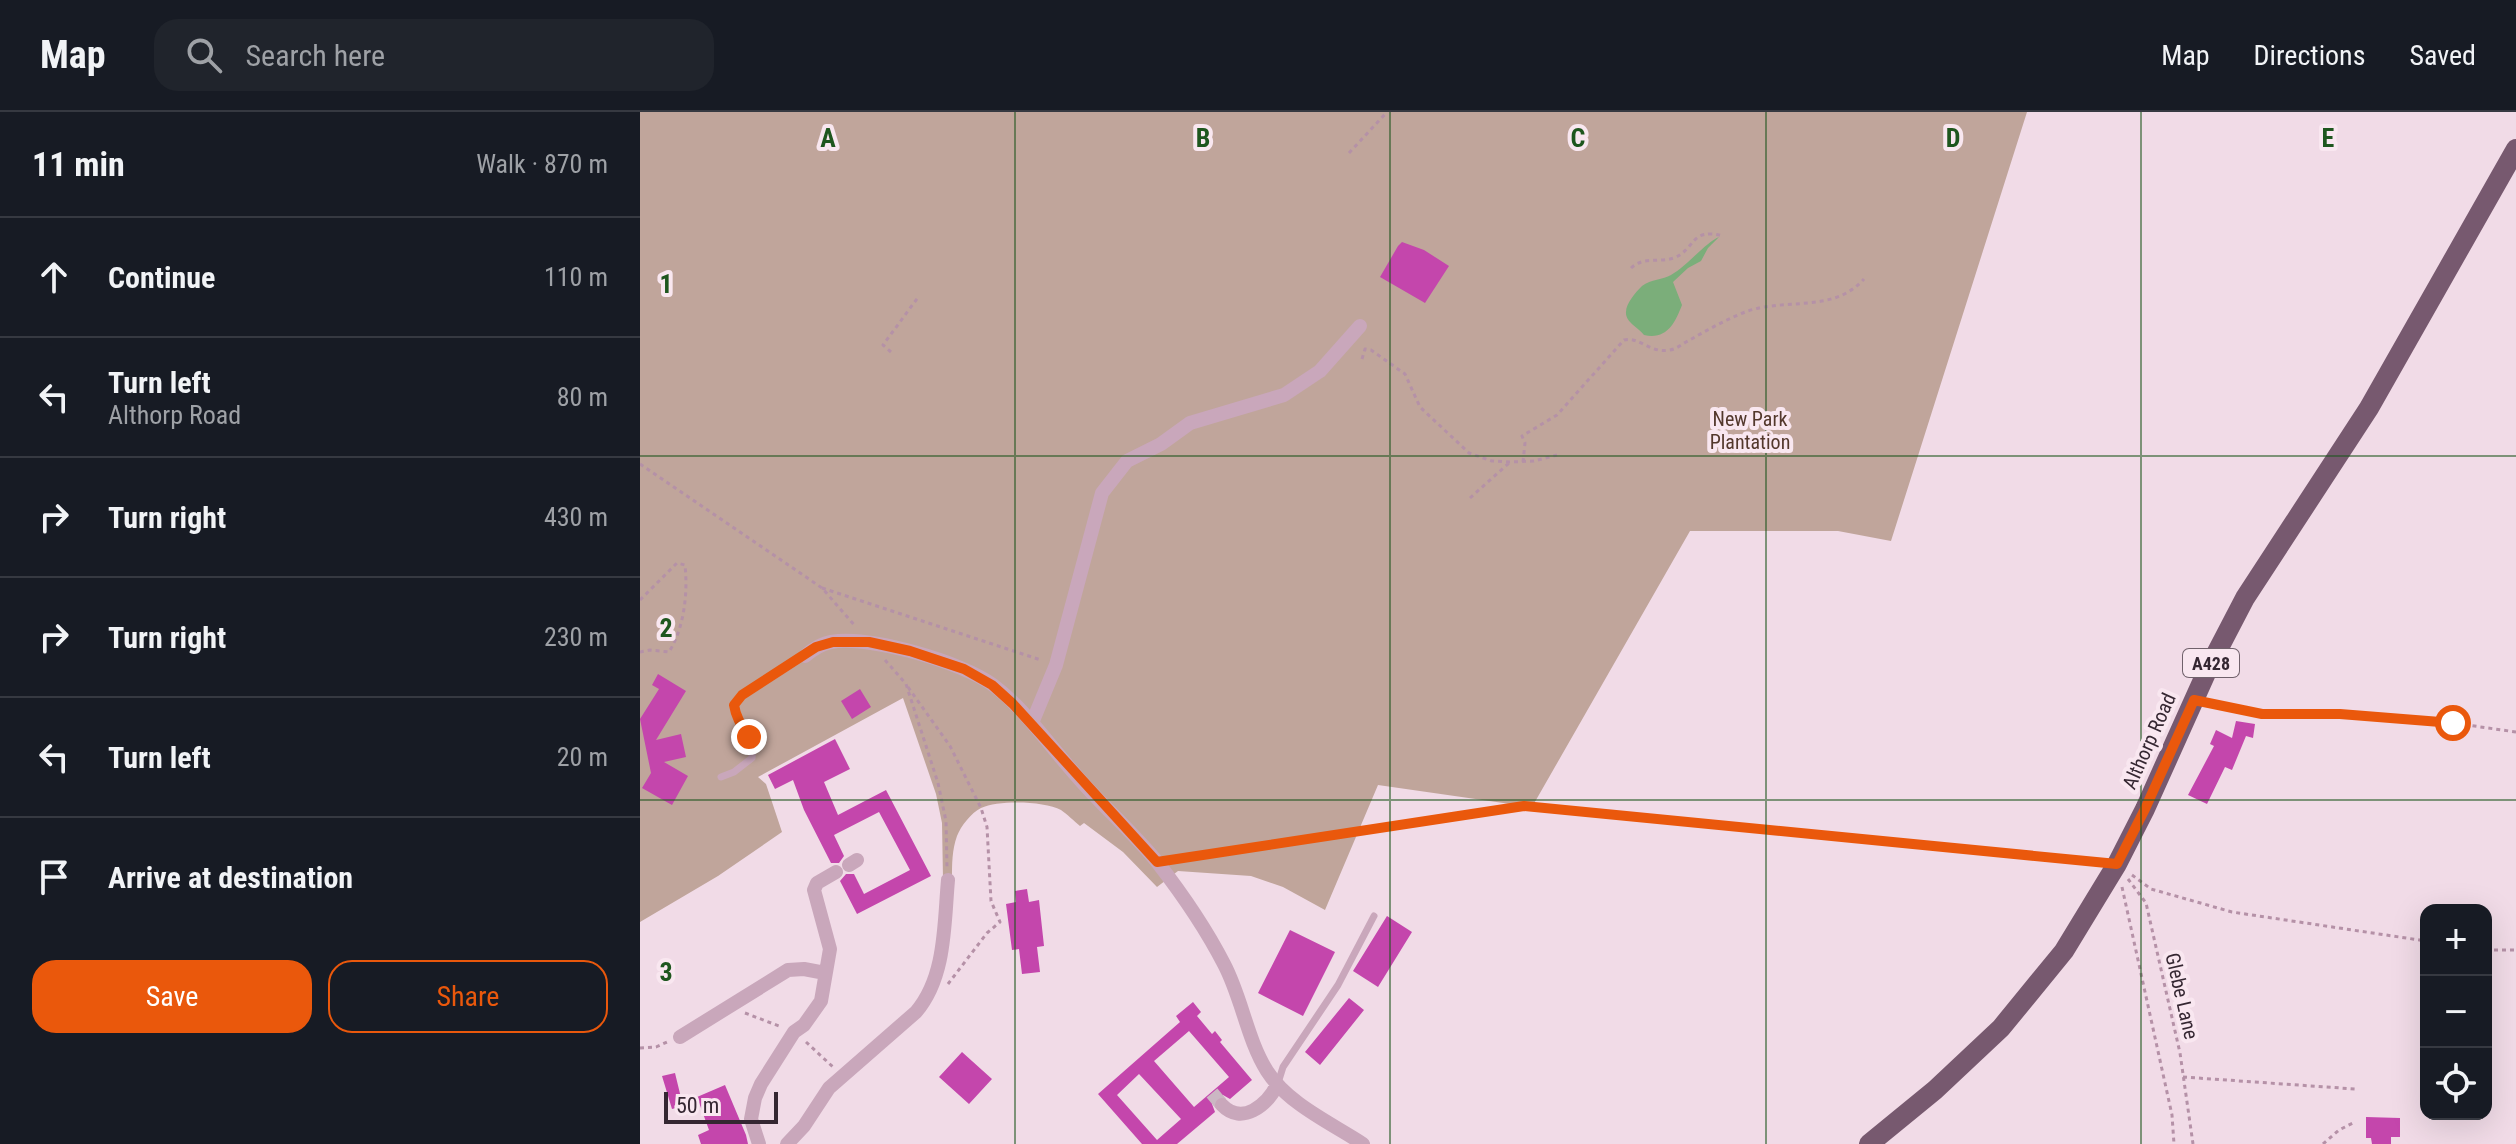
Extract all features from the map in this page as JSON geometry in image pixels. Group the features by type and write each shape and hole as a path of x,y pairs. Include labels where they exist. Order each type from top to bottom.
{"main road":[{"name":"Althorp Road","path":"1869,1144 1935,1090 2001,1028 2064,951 2117,864 2245,598 2369,408 2516,149"}],"street":[{"path":"1032,723 1056,665 1102,493 1127,461 1161,444 1190,423 1284,395 1320,371 1360,326"},
{"path":"805,656 816,647 833,642 869,642 910,651 964,669 992,685 1032,723 1105,809 1157,862 1225,966 1259,1055 1277,1085 1363,1144"},
{"path":"759,1144 751,1119 761,1084 794,1032 804,1025 821,1001 830,949 814,890 817,883 847,866"},
{"path":"787,1144 804,1126 829,1088 928,998 943,937 948,880"},
{"path":"680,1037 788,970 825,973"},
{"path":"1222,1105 1233,1114 1243,1114 1267,1100 1277,1085"}],"lane":[{"path":"721,777 734,772 752,758 749,737 735,711 738,699 805,656"},
{"path":"1277,1085 1283,1067 1338,985 1374,916"}],"path":[{"path":"1349,153 1387,112"},
{"path":"1631,268 1638,261 1673,258 1700,234 1723,236"},
{"path":"1523,462 1525,443 1522,436 1557,415 1624,340 1632,339 1656,350 1675,349 1716,325 1749,311 1827,300 1854,290 1864,279"},
{"path":"891,352 883,345 919,296"},
{"path":"1362,359 1365,349 1371,350 1405,374 1420,407 1469,453 1492,461 1510,462 1557,455"},
{"path":"1470,498 1510,462"},
{"path":"640,600 677,563 685,565 687,580 679,635 669,652 640,652"},
{"path":"822,588 1056,665"},
{"path":"906,684 950,746 981,808 987,827 991,901 1000,922 987,933 952,981 928,998"},
{"path":"2194,700 2262,714 2354,715 2516,732"},
{"path":"1157,862 1524,806 2117,864 2151,889 2232,912 2420,940"},
{"path":"2117,864 2172,1115 2174,1144"},
{"name":"Glebe Lane","path":"2117,864 2146,903 2183,1077 2193,1144"},
{"path":"2492,950 2516,950"},
{"path":"744,1013 794,1032 842,1075"},
{"path":"640,1048 656,1047 680,1037"},
{"path":"2183,1077 2355,1089"},
{"path":"2323,1144 2353,1123"}],"green space":[{"name":"New Park Plantation","path":"640,112 2027,112 1891,541 1838,531 1690,531 1532,807 1378,785 1325,910 1283,887 1251,876 1178,871 1157,887 1123,852 1084,823 1080,826 1061,810 1033,803 989,805 974,813 957,836 952,879 943,879 942,823 936,794 903,698 758,777 766,784 782,832 718,876 640,922"}],"shaded area":[{"path":"1719,237 1701,261 1673,282 1682,305 1673,324 1659,335 1644,335 1626,316 1634,294 1642,286 1677,271"}],"building":[{"path":"1402,242 1424,250 1449,266 1425,303 1380,277"},
{"path":"658,674 686,691 656,740 681,734 686,757 664,762 688,776 672,805 642,788 651,773 640,719 659,689 652,685"},
{"path":"860,689 871,707 852,719 841,701"},
{"path":"2236,721 2255,724 2253,738 2246,736 2232,770 2225,767 2207,804 2188,795 2214,746 2210,744 2216,730 2232,738"},
{"path":"835,739 850,769 824,782 838,815 886,790 931,876 857,914 840,881 846,874 854,874 864,894 910,870 879,812 834,835 844,856 839,863 831,863 804,810 793,780 775,789 768,775"},
{"path":"1027,889 1029,902 1039,900 1044,946 1037,947 1040,972 1022,974 1019,949 1012,950 1006,904 1016,902 1015,891"},
{"path":"1387,916 1412,932 1378,987 1353,971"},
{"path":"1290,930 1335,952 1303,1016 1258,993"},
{"path":"1349,998 1364,1010 1320,1065 1305,1052"},
{"path":"1193,1002 1201,1012 1197,1016 1212,1034 1215,1031 1222,1040 1220,1042 1252,1080 1230,1099 1223,1095 1215,1098 1212,1104 1215,1112 1177,1144 1142,1144 1098,1094 1180,1022 1176,1016","holes":["1189,1031 1229,1077 1194,1107 1154,1061","1139,1074 1181,1119 1157,1140 1117,1095"]},
{"path":"962,1052 992,1079 969,1104 939,1077"},
{"path":"675,1073 683,1106 672,1109 662,1076"},
{"path":"725,1085 748,1144 701,1144 698,1135 709,1130 697,1097"},
{"path":"2366,1117 2400,1118 2400,1137 2391,1137 2391,1144 2372,1144 2371,1138 2366,1138"}],"tunnel":[{"path":"1212,1093 1222,1105"}],"route":[{"path":"749,737 739,723 734,705 742,695 816,647 833,642 869,642 910,651 964,669 992,685 1032,723 1157,862 1524,806 2117,864 2194,700 2262,714 2340,714 2453,723"}]}
